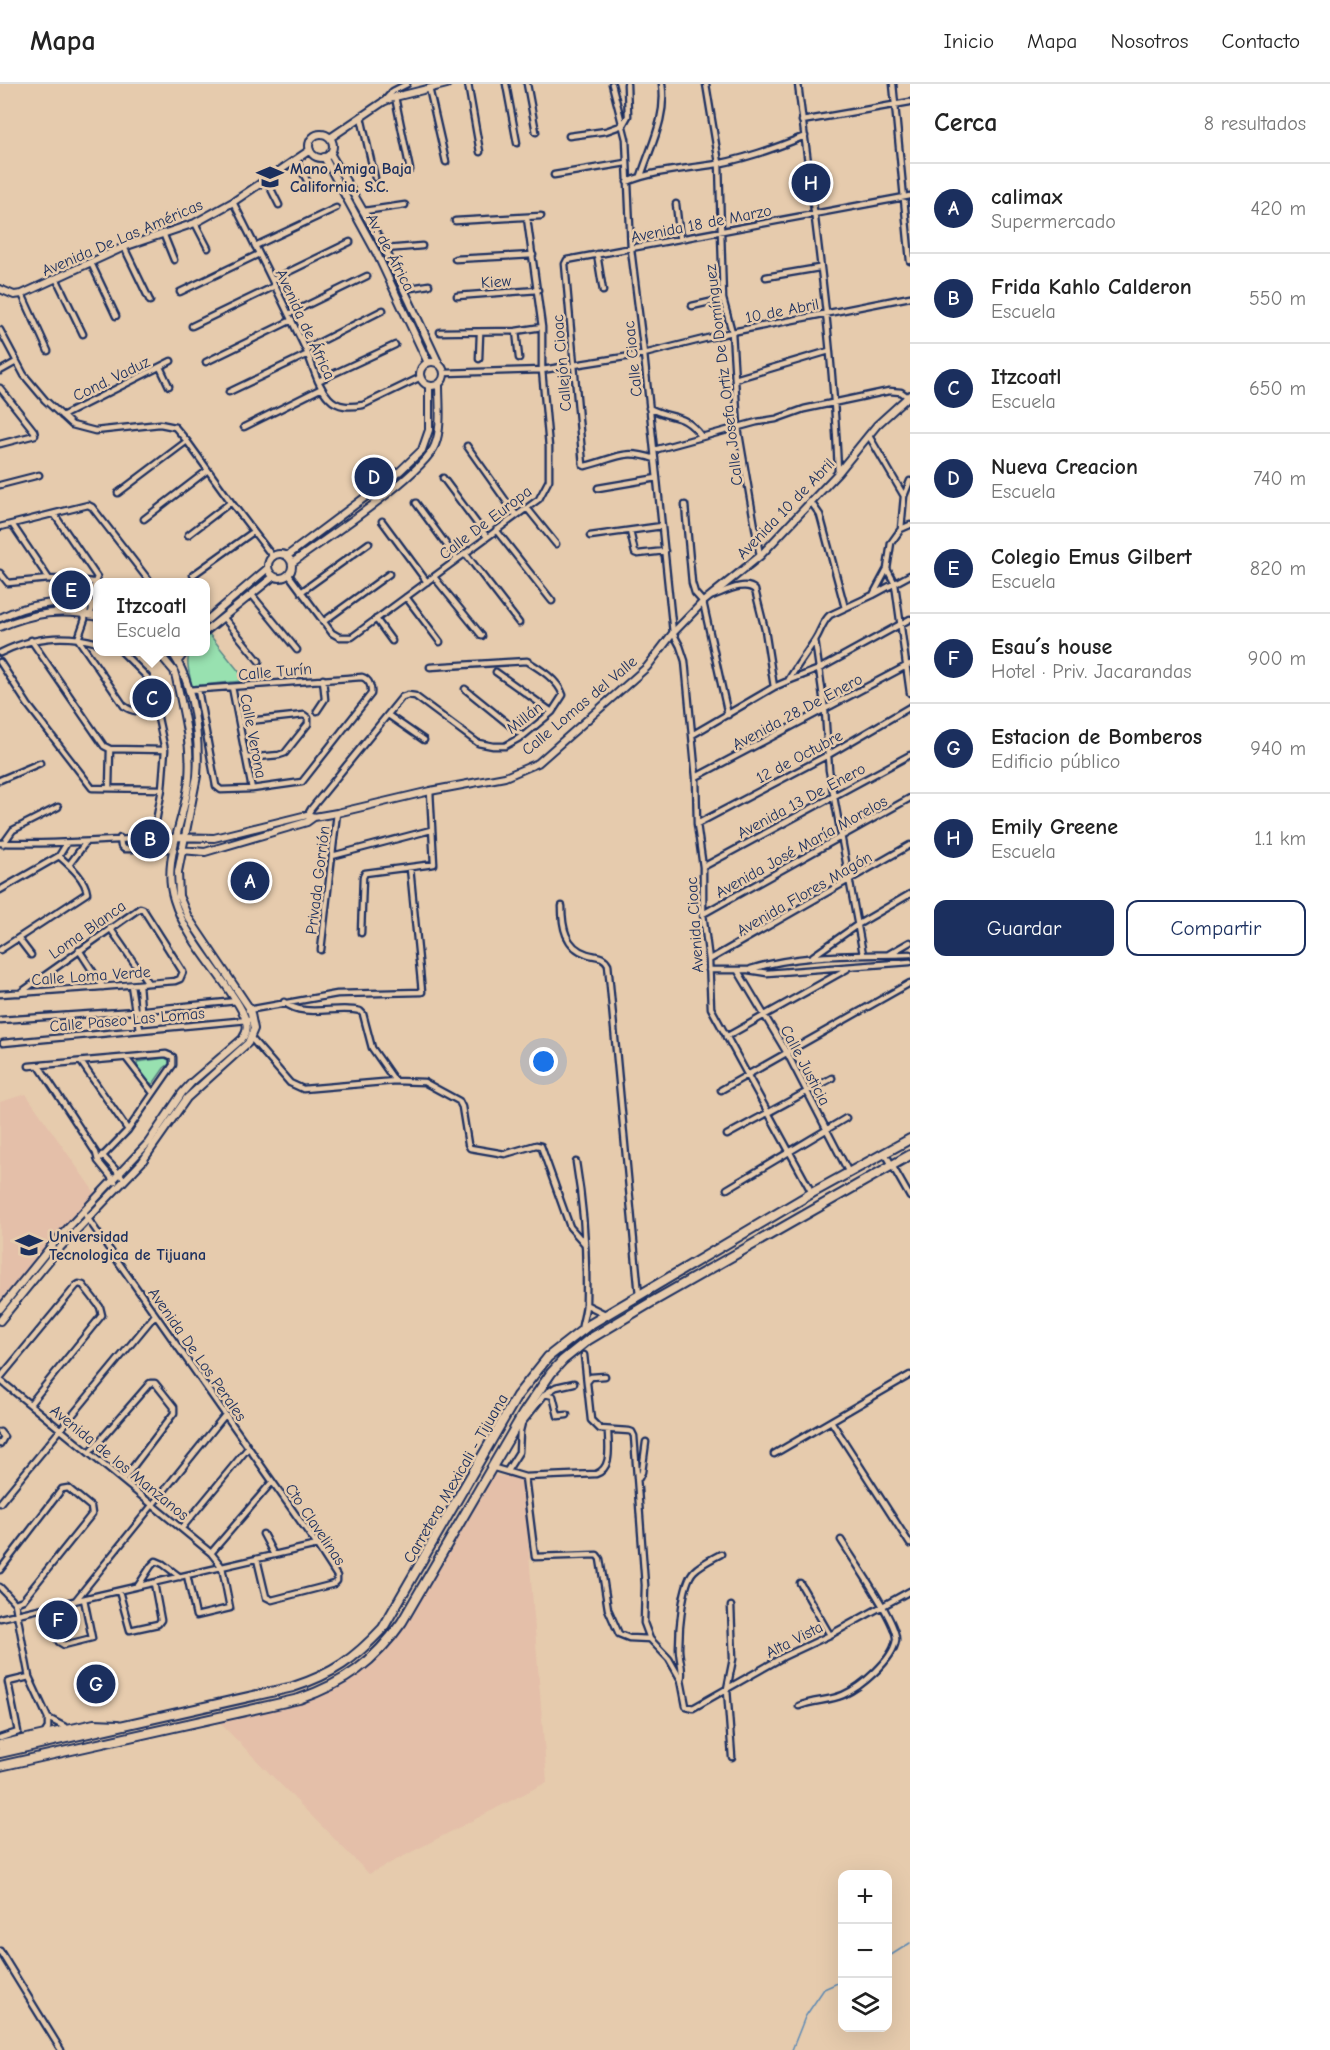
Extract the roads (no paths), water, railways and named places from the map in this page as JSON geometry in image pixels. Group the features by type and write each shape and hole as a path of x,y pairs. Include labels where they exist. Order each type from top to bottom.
{"main road":[{"name":"Carretera Mexicali - Tijuana","path":"0,1753 293,1687 327,1674 354,1658 383,1628 517,1396 548,1357 605,1314 812,1193 910,1139"},
{"name":"Carretera Mexicali - Tijuana","path":"0,1766 298,1699 325,1690 343,1680 379,1652 402,1622 491,1467 551,1372 588,1340 910,1155"},
{"path":"0,1745 102,1723 122,1726"}],"street":[{"path":"383,102 393,90 407,84"},
{"path":"330,138 383,102 394,97 447,84"},
{"path":"468,84 480,152"},
{"path":"506,84 518,143"},
{"path":"527,84 536,132"},
{"name":"Calle Cioac","path":"612,84 623,125 631,249 672,633"},
{"path":"569,136 606,131 623,125 628,116 627,84"},
{"path":"641,176 654,143 660,119 664,97 662,84"},
{"name":"Calle Josefa Ortiz De Domínguez","path":"706,84 719,163 723,299 732,332 738,428 760,556"},
{"path":"798,84 819,268 827,313 838,473"},
{"path":"893,84 910,261"},
{"path":"429,88 446,162"},
{"path":"394,97 410,170"},
{"path":"802,121 910,102"},
{"path":"361,117 375,178"},
{"path":"323,134 330,138 333,145 330,153 324,157 316,156 310,150 310,142 315,136 323,134"},
{"path":"627,182 641,176 719,163 769,151 805,136"},
{"name":"Avenida De Las Américas","path":"22,294 57,280 124,247 195,223 233,202 310,150"},
{"path":"268,568 273,577 279,579 289,575 292,563 420,466 430,455 436,443 438,430 439,385 445,374 385,249 330,153"},
{"name":"Av. de África","path":"324,157 377,254 428,363"},
{"path":"296,160 311,188"},
{"path":"554,174 626,163"},
{"path":"266,179 279,205"},
{"name":"Avenida 18 de Marzo","path":"567,260 910,196"},
{"name":"Avenida de África","path":"233,202 307,351 318,381 329,398 336,404 354,407 363,405 421,377"},
{"path":"676,204 680,239"},
{"path":"364,211 405,205"},
{"path":"255,246 336,208"},
{"path":"454,221 542,216"},
{"name":"Calle De Europa","path":"289,575 332,633 345,639 352,637 539,499 549,480 549,447 542,370 542,327 527,218"},
{"path":"195,223 208,248"},
{"path":"163,233 174,260"},
{"path":"272,280 350,242"},
{"path":"385,249 422,246"},
{"path":"124,247 150,301"},
{"path":"180,292 259,254"},
{"path":"597,254 603,291"},
{"path":"455,259 533,255"},
{"name":"Callejón Cioac","path":"567,260 565,264 583,465 604,462 623,454 636,453 655,459"},
{"path":"91,263 116,316"},
{"path":"766,277 819,268"},
{"path":"289,314 367,276"},
{"path":"57,280 83,334"},
{"path":"405,289 429,285"},
{"path":"192,327 275,286"},
{"path":"0,289 14,295 22,294 48,351"},
{"name":"Kiew","path":"457,296 538,290"},
{"name":"10 de Abril","path":"445,374 542,370 573,366 644,354 732,332 910,297"},
{"path":"692,306 723,299"},
{"path":"229,392 382,310"},
{"path":"206,362 292,320"},
{"path":"440,332 480,333 542,327"},
{"path":"0,330 24,375 72,425 96,431 160,424 175,427 188,441 273,557"},
{"path":"516,331 519,358"},
{"path":"479,358 480,333"},
{"path":"318,381 395,345"},
{"path":"735,379 829,351"},
{"name":"Cond. Vaduz","path":"62,416 171,361"},
{"path":"0,371 16,362"},
{"path":"439,364 428,363 422,367 421,377 429,386 439,385"},
{"path":"160,367 169,386"},
{"path":"287,556 400,471 422,450 429,430 429,386"},
{"path":"0,388 34,430 35,435 0,444"},
{"path":"244,427 322,388"},
{"path":"654,450 776,419 804,409 889,391 901,392 909,396"},
{"name":"Avenida 10 de Abril","path":"672,633 703,602 760,556 838,473 877,425 909,396"},
{"path":"649,408 683,418 702,437"},
{"path":"869,436 904,496"},
{"path":"118,493 188,441"},
{"path":"467,446 516,515"},
{"path":"144,519 208,470"},
{"path":"0,485 39,475"},
{"path":"443,478 487,537"},
{"path":"598,488 657,478"},
{"path":"873,595 886,569 891,543 901,529 904,496 910,482"},
{"path":"188,535 231,502"},
{"path":"811,502 820,515 844,608"},
{"path":"416,503 457,560"},
{"path":"0,527 88,505 92,507 147,578"},
{"path":"685,505 690,570 695,593 703,602 728,715"},
{"path":"527,508 556,544"},
{"path":"54,514 95,578"},
{"path":"382,521 427,582"},
{"path":"12,524 49,579"},
{"path":"901,529 910,525"},
{"path":"590,536 662,526"},
{"path":"496,530 552,601"},
{"path":"630,531 635,553 638,555 665,551"},
{"path":"193,575 254,532"},
{"path":"302,592 369,543"},
{"path":"465,553 519,623"},
{"path":"210,618 268,568 273,557 280,554 287,556 292,563"},
{"path":"886,569 895,584 908,665 910,693"},
{"path":"0,573 8,583 49,579 93,581"},
{"path":"323,622 389,574"},
{"path":"788,681 830,615 910,575"},
{"path":"210,628 273,577"},
{"path":"434,577 482,636"},
{"path":"710,597 745,585 755,590 765,630 774,687"},
{"path":"78,639 90,616 87,604 93,590"},
{"path":"252,595 297,650"},
{"path":"406,597 440,642"},
{"path":"0,618 38,605 87,604 93,606"},
{"path":"0,627 30,615 44,613 90,616"},
{"path":"223,617 259,661"},
{"path":"692,735 774,687 819,669 910,619"},
{"path":"376,620 392,642"},
{"name":"Avenida Cioac","path":"672,633 685,661 696,777 697,824 703,867 703,915 709,960 711,1008 812,1193"},
{"name":"Calle Lomas del Valle","path":"120,838 214,838 504,777 538,763 647,667 672,633"},
{"path":"0,653 31,640 55,636 93,642"},
{"path":"78,639 124,706 137,712 155,712"},
{"path":"31,640 105,746 110,749 165,750"},
{"path":"815,640 834,796 863,954"},
{"path":"127,656 147,677 151,686 165,750 162,789 153,838"},
{"path":"162,656 174,671 189,744 188,783 174,849 171,892 178,912 250,1020"},
{"path":"174,656 188,690 194,718 198,762 178,884 184,908 250,1009 252,1038 290,1083 297,1088 395,1081 424,1082 459,1101 470,1148 505,1154 536,1145 541,1146 570,1227 584,1243"},
{"path":"178,661 182,656"},
{"name":"Millán","path":"388,715 402,697 415,696 478,743 505,746 523,736 552,712 563,695 561,689 541,669 527,661 430,667"},
{"path":"0,662 28,705 93,788 162,789"},
{"name":"Avenida 28 De Enero","path":"696,777 825,711 908,665"},
{"path":"496,672 552,712"},
{"name":"Calle Turín","path":"188,690 323,679 365,678 372,688 371,694 305,780 298,784 252,789"},
{"path":"317,711 325,699 323,679"},
{"name":"Calle Verona","path":"232,687 252,789"},
{"path":"465,689 523,736"},
{"path":"198,690 216,786 221,790 252,789"},
{"name":"12 de Octubre","path":"697,824 910,707"},
{"path":"239,722 304,715 308,718 308,723 285,753 246,758"},
{"path":"1,844 67,843 120,838 124,849 174,849 205,852 307,818 388,715 424,740"},
{"path":"109,788 110,749"},
{"name":"Avenida 13 De Enero","path":"703,867 910,755"},
{"path":"0,780 40,762"},
{"path":"362,933 364,873 434,864 430,791"},
{"name":"Avenida José María Morelos","path":"703,915 910,798"},
{"path":"1,844 13,830 58,807"},
{"name":"Privada Gorrión","path":"321,950 337,813"},
{"path":"332,856 431,830"},
{"path":"69,865 86,842"},
{"path":"0,890 59,855 67,843"},
{"name":"Avenida Flores Magón","path":"709,960 910,845"},
{"path":"0,950 87,892 86,886 59,855"},
{"path":"242,1011 347,993 422,992 410,868"},
{"path":"810,957 857,925 910,894"},
{"path":"562,906 562,924 566,937 579,950 588,955 602,957 608,964 639,1295"},
{"name":"Loma Blanca","path":"20,993 140,908 143,909 181,967 183,976"},
{"path":"110,928 148,983"},
{"path":"18,938 31,955"},
{"path":"888,954 910,942"},
{"path":"79,950 103,987"},
{"path":"709,970 748,970 771,963 810,957 910,954"},
{"path":"748,970 767,973 910,962"},
{"path":"726,1037 850,968"},
{"name":"Calle Justicia","path":"738,971 787,1053 849,1173"},
{"name":"Calle Loma Verde","path":"0,994 175,981 183,976"},
{"path":"721,1090 910,983"},
{"path":"138,1012 140,984"},
{"path":"131,985 140,1030"},
{"path":"0,1020 138,1012 244,1000"},
{"path":"284,1002 291,1008 301,1010 360,1011 363,1014 372,1048 395,1081"},
{"path":"0,1321 114,1180 148,1143 182,1093 242,1039 250,1020"},
{"name":"Calle Paseo Las Lomas","path":"3,1043 250,1020"},
{"path":"0,1309 85,1215 119,1186 154,1148 187,1098 252,1038"},
{"path":"29,1066 166,1054 173,1057 173,1065 128,1130 98,1161"},
{"path":"126,1058 153,1093"},
{"path":"81,1062 128,1130"},
{"path":"39,1066 96,1153 98,1161 119,1186"},
{"path":"727,1135 832,1078"},
{"path":"727,1189 846,1118"},
{"path":"96,1153 103,1155 125,1180"},
{"path":"885,1153 910,1197"},
{"path":"576,1162 584,1211 587,1305 580,1331"},
{"name":"Avenida De Los Perales","path":"85,1215 272,1482"},
{"path":"0,1379 76,1286 83,1285 100,1307 102,1315 30,1404"},
{"path":"587,1305 605,1314"},
{"path":"0,1503 155,1315"},
{"path":"584,1355 591,1420 600,1429 632,1432 634,1436 645,1585 645,1628 650,1639 669,1659 681,1680"},
{"path":"587,1382 591,1377 605,1376"},
{"path":"774,1454 910,1376"},
{"name":"Avenida de los Manzanos","path":"0,1379 182,1528 211,1553 222,1567"},
{"path":"90,1452 150,1383 156,1383 174,1407 174,1413 123,1480"},
{"path":"507,1471 519,1452 522,1423 545,1394 574,1383"},
{"path":"545,1394 553,1396 558,1416 567,1415"},
{"path":"75,1601 225,1415"},
{"path":"831,1421 910,1544"},
{"path":"491,1467 525,1477 603,1472 608,1459 608,1431"},
{"path":"0,1432 4,1437 0,1444"},
{"path":"637,1481 642,1472 646,1442"},
{"path":"182,1528 248,1448"},
{"path":"525,1477 535,1557 597,1555 600,1559 608,1609 619,1634 629,1638 650,1639"},
{"path":"211,1553 272,1482"},
{"name":"Cto Clavelinas","path":"257,1559 266,1597 272,1600 334,1584 337,1581 337,1576 317,1545 272,1482"},
{"path":"0,1570 62,1489 68,1488 91,1507 92,1514 23,1600 15,1603"},
{"path":"263,1534 274,1555"},
{"path":"799,1706 843,1695 864,1682 879,1668 891,1652 896,1640 892,1623 841,1540"},
{"path":"0,1618 317,1545"},
{"path":"681,1680 683,1668 679,1652 679,1636 688,1583 695,1569 722,1554"},
{"path":"138,1586 156,1561 180,1577"},
{"path":"187,1575 195,1613 199,1616 230,1608 222,1567"},
{"path":"119,1591 128,1628 132,1630 161,1623 154,1583"},
{"path":"800,1583 830,1635"},
{"path":"0,1587 15,1603 29,1677 48,1718 48,1728 42,1736"},
{"name":"Alta Vista","path":"681,1680 686,1706 693,1708 783,1657 830,1635 910,1591"},
{"path":"51,1606 59,1642 64,1646 92,1638 84,1599"},
{"path":"731,1606 733,1659 727,1689 732,1757"},
{"path":"0,1738 18,1732 8,1682 29,1677"},
{"path":"48,1718 71,1729"},
{"path":"0,1952 61,2050"}],"waterway":[{"path":"892,1954 910,1943"},
{"path":"792,2050 805,2017 824,1989 838,1983"}],"place":[{"name":"Mano Amiga Baja California, S.C.","path":"270,177"},
{"name":"Emily Greene","path":"811,183"},
{"name":"Nueva Creacion","path":"374,477"},
{"name":"Colegio Emus Gilbert","path":"71,590"},
{"name":"Itzcoatl","path":"152,698"},
{"name":"Frida Kahlo Calderon","path":"150,839"},
{"name":"calimax","path":"250,881"},
{"name":"Universidad Tecnologica de Tijuana","path":"29,1245"},
{"name":"Esau´s house","path":"58,1620"},
{"name":"Estacion de Bomberos","path":"96,1684"}]}
